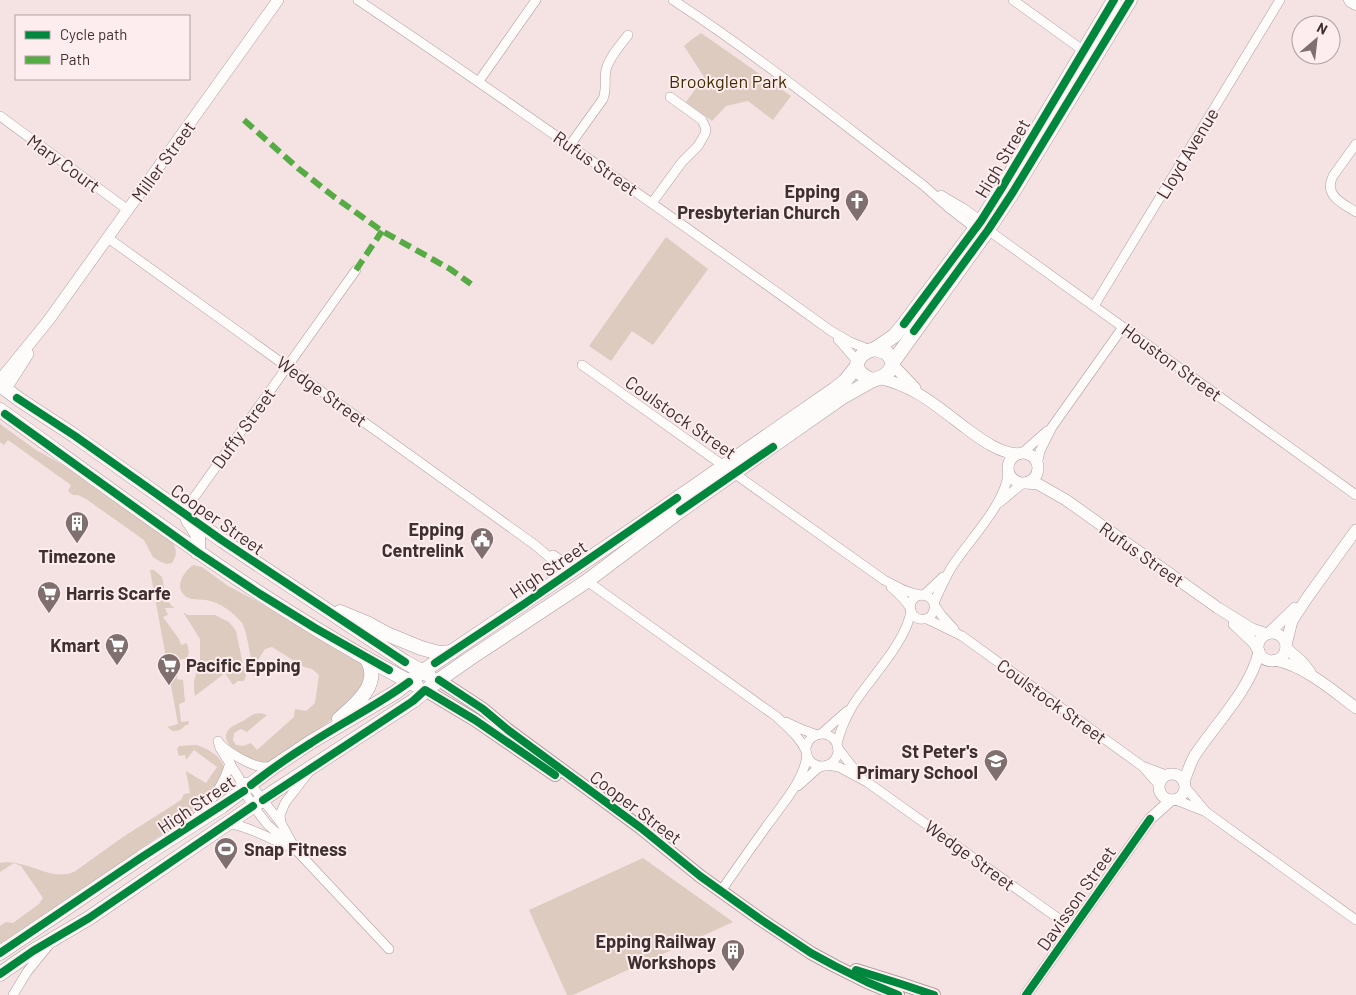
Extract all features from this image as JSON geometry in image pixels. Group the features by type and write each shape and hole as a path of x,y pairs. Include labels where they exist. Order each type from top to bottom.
{"main road":[{"name":"High Street","path":"1089,55 1114,0"},
{"name":"High Street","path":"893,363 981,226 1008,177 1089,55 1130,0"},
{"path":"1351,0 1356,4"},
{"name":"High Street","path":"872,349 894,336 981,226"},
{"path":"872,349 887,353 893,363 888,373 876,379 861,375 857,364 860,356 872,349"},
{"name":"High Street","path":"0,974 33,951 89,918 314,765 405,706 469,659 586,580 835,389 845,381 857,364"},
{"name":"High Street","path":"0,953 186,829 245,784 311,742 391,695 423,671 570,572 847,394 876,379"},
{"name":"Cooper Street","path":"1,388 75,436 307,598 405,662 439,680 483,709 508,730 641,828 700,876 775,930 816,956 862,980 898,995"},
{"name":"Cooper Street","path":"0,410 197,552 291,614 455,708 671,858 700,876"},
{"path":"183,513 196,532 200,542 197,552"},
{"name":"Wedge Street","path":"570,572 586,580"},
{"path":"307,598 369,624 406,643 432,652 452,652"},
{"path":"311,742 364,695 371,682 372,668 366,658"},
{"name":"Cooper Street","path":"816,956 934,995"}],"street":[{"name":"Miller Street","path":"1,388 278,0"},
{"name":"Rufus Street","path":"358,0 652,202 831,331 850,342 872,349"},
{"path":"478,81 536,0"},
{"name":"Houston Street","path":"673,0 706,21 755,57 923,185 963,208 981,226 1356,495"},
{"path":"1013,0 1089,55"},
{"name":"Lloyd Avenue","path":"1094,306 1280,0"},
{"path":"570,145 603,99 608,64 628,35"},
{"path":"652,202 682,162 698,146 706,129 702,120 670,97"},
{"name":"Mary Court","path":"0,116 128,210"},
{"path":"1356,144 1330,181 1332,194 1356,212"},
{"name":"Wedge Street","path":"108,238 535,545 558,558 570,572"},
{"name":"Duffy Street","path":"183,513 356,270"},
{"path":"994,508 1034,477 1039,454 1052,427 1123,327"},
{"name":"Rufus Street","path":"831,331 844,344 857,364"},
{"path":"893,363 925,398"},
{"name":"Coulstock Street","path":"582,365 884,580 902,597 910,609"},
{"path":"876,379 892,381 906,386 982,439 1004,452 1025,454 1033,458 1037,467"},
{"path":"792,791 818,768 834,760 838,751 837,746 843,725 853,706 896,646 911,630 933,614 934,604 952,568 994,508 1004,490 1008,480 1010,460 1052,427"},
{"path":"982,439 1014,480 1024,483"},
{"name":"Rufus Street","path":"1037,467 1066,500"},
{"name":"Rufus Street","path":"1024,483 1038,484 1066,500 1218,608 1252,629 1268,633"},
{"path":"1241,690 1273,661 1283,656 1292,621 1356,530"},
{"path":"896,646 910,616 910,604 915,598 923,595 952,568"},
{"name":"Wedge Street","path":"586,580 777,717 801,730 819,735"},
{"name":"Coulstock Street","path":"884,580 904,590 923,595"},
{"path":"923,595 928,596 934,604"},
{"path":"1307,598 1259,642 1259,651 1255,665 1241,690 1178,779 1206,812 1356,920"},
{"name":"Coulstock Street","path":"934,604 942,616 962,636 1142,766 1178,779"},
{"name":"Rufus Street","path":"1218,608 1254,643 1259,651"},
{"path":"910,609 914,616 925,619"},
{"name":"Coulstock Street","path":"925,619 962,636"},
{"path":"1268,633 1278,634 1282,637 1286,646 1314,677"},
{"path":"1259,651 1264,658 1287,663 1314,677 1356,708"},
{"path":"721,891 792,791 803,771 809,741 819,735 853,706"},
{"name":"Wedge Street","path":"777,717 796,735 806,752"},
{"path":"819,735 831,737 837,746"},
{"path":"275,766 264,767 256,765 232,753 218,741 220,748 258,803 267,824 297,852 389,949"},
{"name":"Wedge Street","path":"837,746 850,764 867,782"},
{"path":"806,752 813,763 825,765"},
{"path":"186,829 204,809 222,784 230,762"},
{"path":"281,823 280,814 285,803 314,765"},
{"name":"Wedge Street","path":"825,765 838,766 867,782 1073,929"},
{"name":"Coulstock Street","path":"1142,766 1160,789"},
{"name":"Davisson Street","path":"1026,995 1150,819 1160,789 1160,781 1178,779 1183,795 1150,819"},
{"path":"1160,789 1166,799 1174,800 1206,812"},
{"path":"258,803 281,823 297,852"},
{"path":"228,823 270,837 297,852"},
{"path":"13,995 27,972 55,938"}],"green space":[{"name":"Brookglen Park","path":"701,33 791,96 773,120 748,101 726,106 712,121 686,102 704,77 684,46"},
{"path":"666,237 708,269 653,345 632,331 611,361 589,346"},
{"path":"0,424 36,450 67,467 173,543 176,553 172,563 167,564 153,557 144,540 86,499 73,495 68,491 71,485 8,440 4,445 0,442"},
{"path":"193,565 202,567 228,586 362,663 368,671 353,705 268,762 260,763 249,759 231,747 226,737 228,730 253,714 261,713 267,715 247,732 241,729 234,733 233,740 236,745 243,746 251,743 257,750 294,717 295,709 306,711 315,703 319,675 312,669 304,667 272,647 265,649 256,663 257,673 254,676 242,623 235,615 221,606 211,601 189,598 181,591 180,583 182,578"},
{"path":"150,570 154,570 162,577 167,598 175,608 165,608 168,615 163,617 179,639 181,645 187,643 189,652 187,659 181,659 178,668 177,679 183,680 185,702 179,704 181,722 189,721 188,725 180,730 173,731 167,727 178,724"},
{"path":"183,612 188,615 215,615 229,622 236,631 246,676 244,681 238,681 233,685 225,673 195,696 194,681 200,660 200,639"},
{"path":"196,745 216,755 223,764 224,774 222,779 208,797 188,817 0,944 0,926 6,922 13,923 39,904 43,898 21,866 14,863 0,872 0,863 10,862 19,864 46,872 55,874 74,872 123,837 181,800 184,794 190,793 186,771 206,783 217,767 194,750 186,760 185,755 179,756 177,749 179,746"},
{"path":"643,858 733,922 573,995 567,995 529,910"}],"marked path":[{"path":"244,120 299,169 333,196 382,231 450,269 471,284"},
{"path":"356,270 382,231"}],"cycle path":[{"path":"904,324 981,221 1114,0"},
{"path":"914,331 988,230 1013,192 1130,0"},
{"path":"17,398 75,436 223,541 405,662"},
{"path":"5,414 197,552 315,628 389,670"},
{"path":"680,511 773,447"},
{"path":"435,663 677,498"},
{"path":"439,680 483,709 508,730 641,828 700,876 760,919 811,953 867,982 898,995"},
{"path":"251,785 295,753 409,682"},
{"path":"263,800 413,701 425,690 475,720 555,775"},
{"path":"0,953 244,791"},
{"path":"0,974 33,951 89,918 253,806"},
{"path":"1026,995 1150,819"},
{"path":"856,970 934,995"}],"place":[{"name":"Epping Presbyterian Church","path":"857,222"},
{"name":"Timezone","path":"77,544"},
{"name":"Epping Centrelink","path":"482,560"},
{"name":"Harris Scarfe","path":"49,614"},
{"name":"Kmart","path":"117,666"},
{"name":"Pacific Epping","path":"169,686"},
{"name":"St Peter's Primary School","path":"996,782"},
{"name":"Snap Fitness","path":"226,870"},
{"name":"Epping Railway Workshops","path":"733,972"}]}
